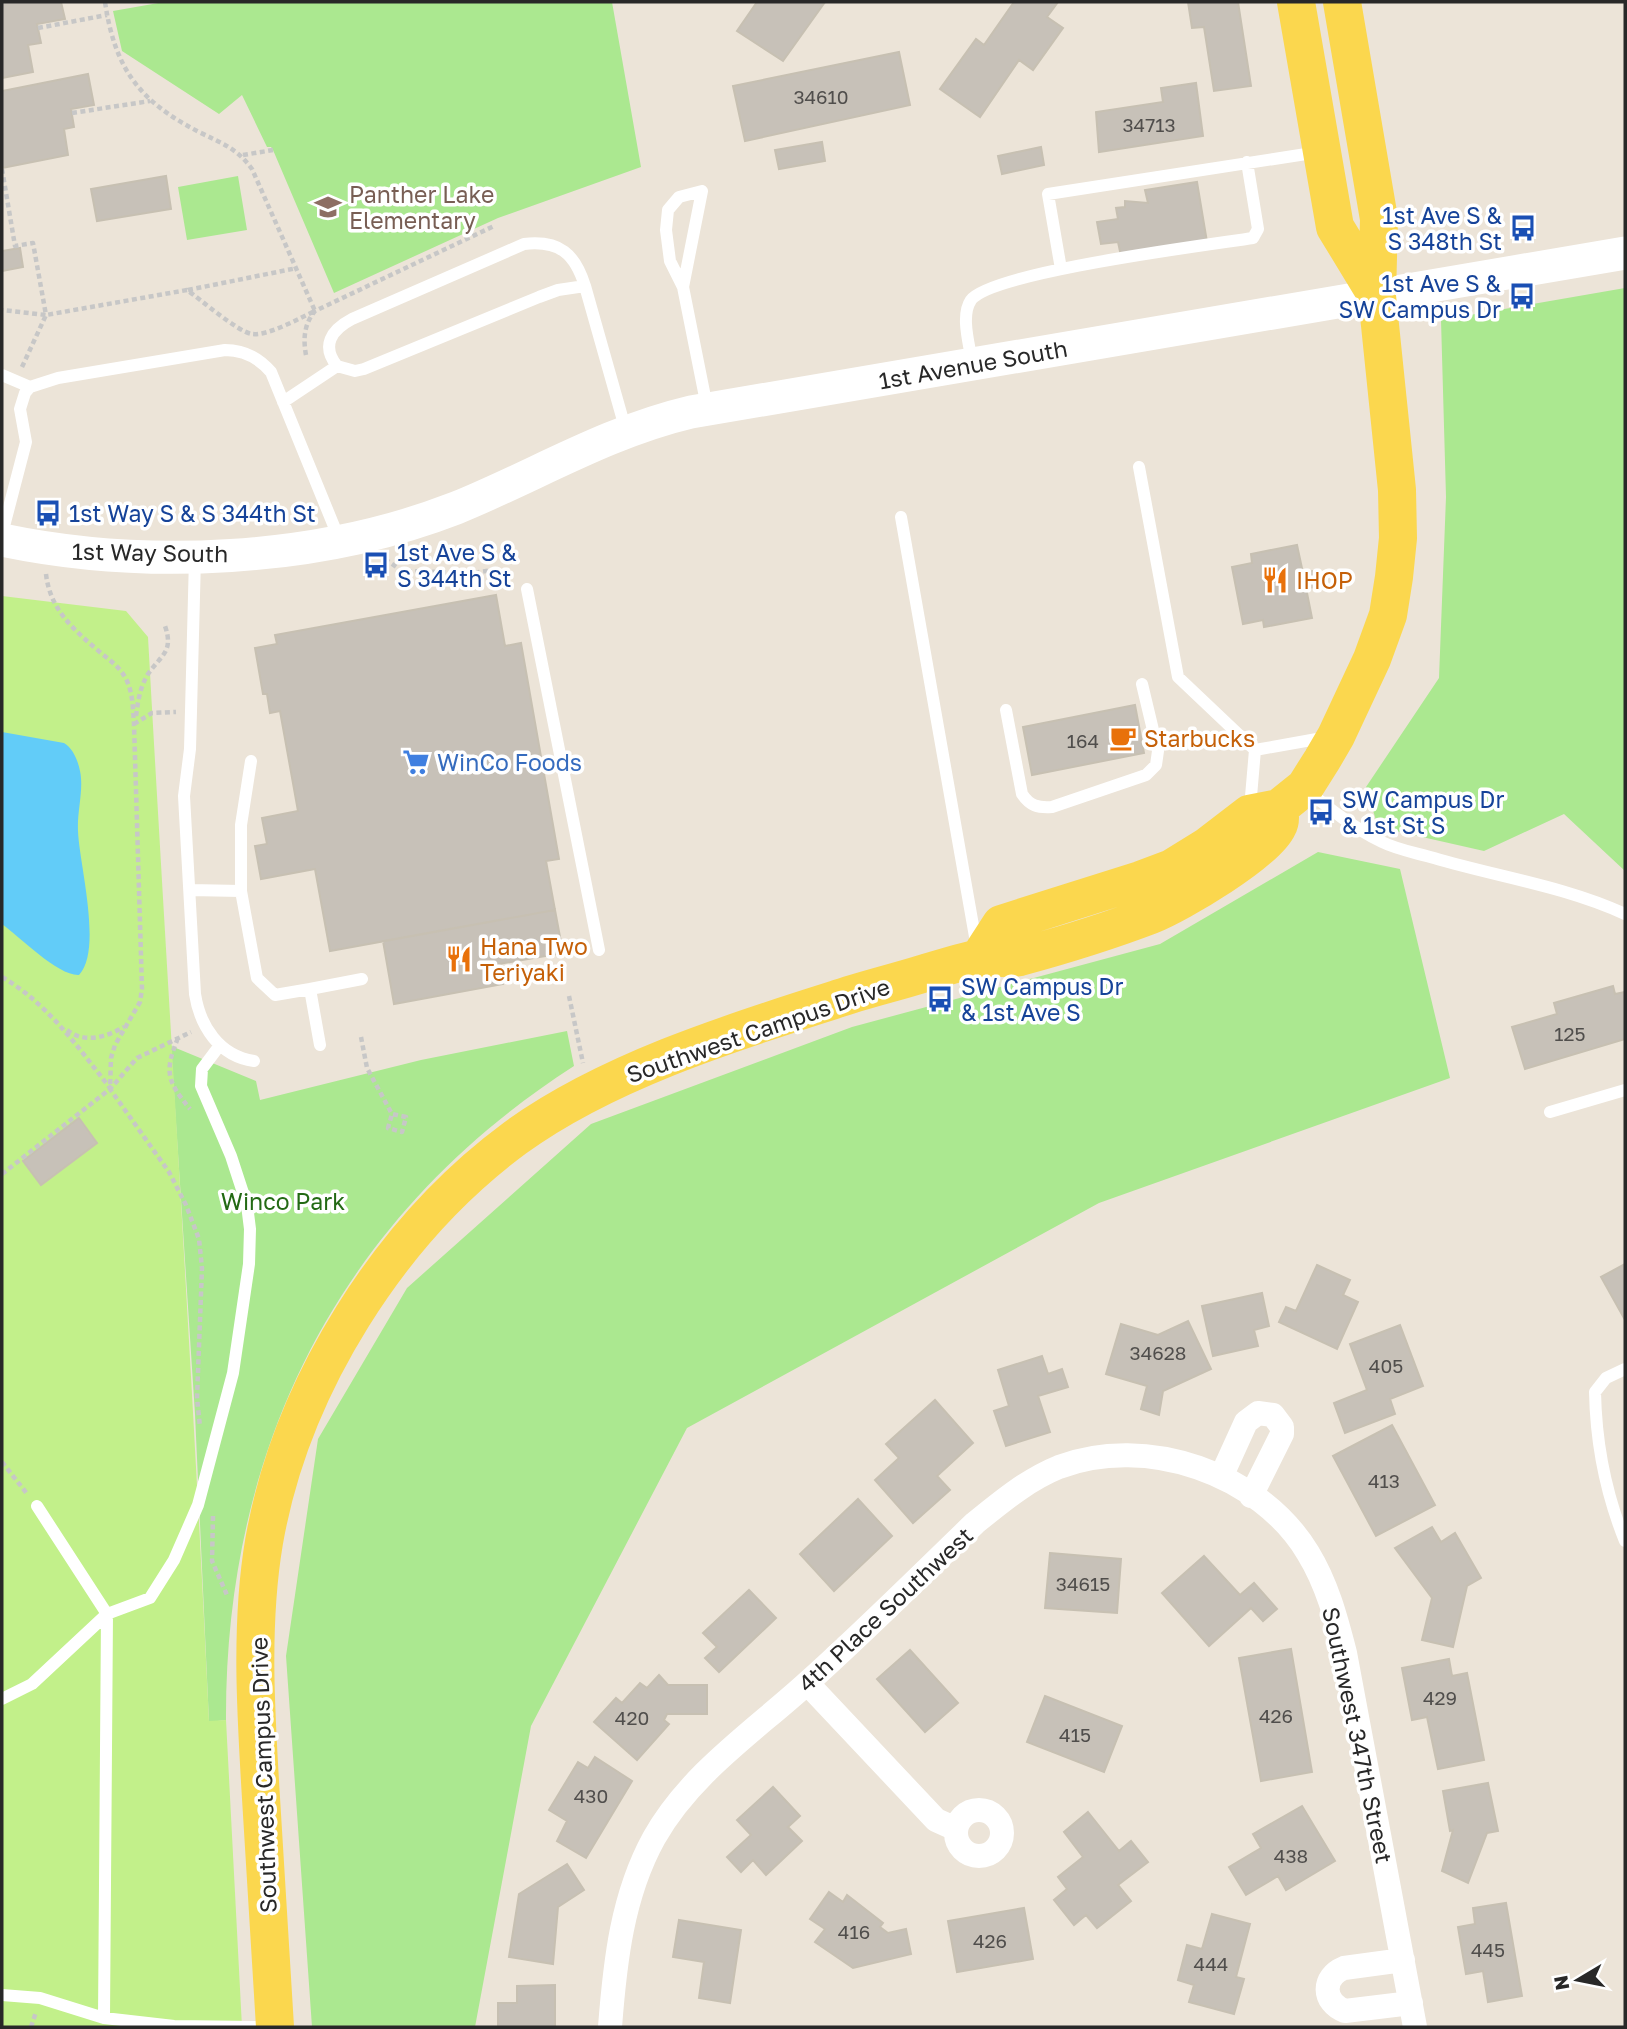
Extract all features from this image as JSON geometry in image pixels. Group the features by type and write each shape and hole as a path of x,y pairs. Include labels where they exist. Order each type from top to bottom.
{"main road":[{"path":"1296,2 1335,227 1377,296"},
{"name":"Southwest Campus Drive","path":"275,2027 254,1652 263,1545 276,1487 292,1440 330,1357 364,1299 416,1230 438,1205 477,1169 517,1137 569,1104 639,1070 835,999 979,958 1014,958 1155,914 1213,881 1253,853 1277,829 1278,803 1336,736 1372,660 1388,615 1398,538 1393,439 1377,296 1380,219 1342,2"},
{"name":"1st Avenue South","path":"340,541 388,530 457,507 626,431 663,418 1625,253"},
{"name":"1st Way South","path":"2,540 101,556 195,558 340,541"}],"street":[{"name":"4th Place Southwest","path":"610,2027 612,1995 625,1911 637,1875 654,1839 673,1809 705,1771 807,1683 975,1523 1004,1499 1045,1474 1082,1461 1132,1456 1180,1462 1205,1469 1235,1485"},
{"name":"Southwest 347th Street","path":"1235,1485 1264,1504 1289,1528 1307,1551 1335,1614 1360,1729 1403,1960 1413,2015 1345,2011 1337,2008 1327,1993 1327,1985 1337,1971 1403,1960"},
{"path":"807,1683 936,1821 956,1829"}],"lane":[{"path":"1061,269 1048,194 1322,152"},
{"path":"972,364 966,316 971,300 995,285 1061,269 1253,238 1258,229 1247,162"},
{"path":"683,287 702,191 679,197 668,210 666,230 670,261 683,287 707,409"},
{"path":"585,286 558,290 539,297 355,372 337,366 331,359 328,343 340,325 524,244 550,244 564,251 578,264 585,286 626,431"},
{"path":"2,534 26,442 20,409 30,387 71,376 236,350 264,363 271,372 340,541"},
{"path":"283,402 337,366"},
{"path":"2,374 30,387"},
{"path":"1139,467 1178,677 1255,750 1278,803 1343,821 1385,844 1466,867 1535,882 1625,914"},
{"path":"901,517 979,958"},
{"path":"195,558 190,750 184,796 195,994 205,1027 219,1045 238,1057 254,1061"},
{"path":"527,589 599,950"},
{"path":"1006,710 1022,794 1028,804 1039,808 1052,807 1146,775 1156,765 1158,751 1142,684"},
{"path":"1255,750 1336,736"},
{"path":"251,761 241,825 241,891 257,978 275,995 362,979"},
{"path":"190,890 241,891"},
{"path":"310,989 320,1045"},
{"path":"2,1699 32,1684 107,1614 150,1598 174,1560 198,1505 233,1373 244,1310 249,1252 250,1229 241,1185 232,1156 201,1086 202,1069 219,1045"},
{"path":"1550,1112 1625,1090"},
{"path":"1625,1369 1606,1378 1595,1392 1596,1432 1615,1516 1625,1541"},
{"path":"37,1506 107,1614 104,2018"},
{"path":"2,1995 40,1998 104,2018 174,2026 258,2027"}],"path":[{"path":"105,2 121,64 151,100 181,122 242,155 262,187 315,311"},
{"path":"38,28 107,15"},
{"path":"72,113 151,100"},
{"path":"242,155 273,150"},
{"path":"2,169 15,246 33,243 46,315 15,380"},
{"path":"187,290 242,329 254,334 263,333 494,226"},
{"path":"2,310 46,315 297,268"},
{"path":"306,355 304,332 315,311"},
{"path":"42,548 47,586 56,607 74,630 122,673 130,690 134,724 142,989 140,1002 111,1058 110,1089"},
{"path":"402,571 473,573 492,570"},
{"path":"134,724 139,695 148,675 167,650 169,637 165,626"},
{"path":"134,724 152,713 191,711"},
{"path":"2,977 38,1002 73,1035 86,1038 105,1035 125,1027"},
{"path":"569,996 590,1093"},
{"path":"58,1022 169,1172 186,1205 198,1239 202,1268 202,1301 197,1398 206,1472 214,1481 212,1561 233,1606"},
{"path":"2,1174 110,1089 137,1058 205,1027"},
{"path":"361,1037 367,1068 392,1114 388,1128 402,1132 406,1117 392,1114"},
{"path":"2,1462 37,1506"}],"green space":[{"path":"164,2 612,2 641,167 498,218 334,293 273,150 267,147 242,95 219,114 122,51 113,11"},
{"path":"238,176 247,230 187,240 178,187"},
{"path":"1625,288 1625,871 1564,814 1484,851 1378,827 1366,787 1439,678 1446,497 1441,320"},
{"path":"2,596 126,611 148,637 209,1721 226,1720 242,2027 2,2027"},
{"path":"1318,852 1400,869 1450,1078 1099,1203 687,1428 531,1726 475,2027 312,2027 286,1656 318,1439 407,1288 591,1124 852,1027 1160,944"},
{"name":"Winco Park","path":"567,1031 574,1066 492,1126 421,1193 361,1266 312,1346 274,1432 247,1523 231,1619 226,1720 209,1722 195,1414 171,1046 256,1081 260,1100 421,1060"}],"water":[{"path":"2,732 64,743 78,763 81,785 78,831 89,927 86,963 79,975 70,974 50,963 2,924"}],"building":[{"path":"2,2 61,2 65,19 37,24 41,43 28,45 33,72 2,78"},
{"path":"757,2 825,2 783,61 737,31"},
{"path":"1014,2 1058,2 1047,17 1063,28 1033,70 1019,60 980,117 940,89 976,39 984,45"},
{"path":"1188,2 1238,2 1251,86 1214,91 1204,27 1192,28"},
{"path":"899,52 910,105 745,141 733,86"},
{"path":"88,74 94,105 71,109 74,127 64,129 68,155 2,168 2,91"},
{"path":"1196,83 1203,136 1099,152 1096,112 1163,102 1161,88"},
{"path":"822,142 825,161 779,169 775,150"},
{"path":"1041,147 1044,165 1002,174 998,156"},
{"path":"166,176 171,209 97,221 91,189"},
{"path":"1197,182 1207,242 1121,256 1118,242 1101,244 1097,222 1118,219 1116,208 1125,207 1125,201 1148,203 1145,190"},
{"path":"20,248 23,267 2,271 2,251"},
{"name":"IHOP","path":"1297,545 1303,573 1314,571 1316,587 1306,588 1312,618 1264,627 1263,620 1243,624 1232,567 1252,563 1251,554"},
{"name":"WinCo Foods","path":"496,595 505,646 521,643 559,859 546,861 555,910 330,951 315,869 261,879 255,846 267,844 262,818 298,811 280,711 270,713 267,694 263,694 255,648 277,644 275,635"},
{"path":"1135,705 1144,753 1032,775 1023,727"},
{"name":"Hana Two Teriyaki","path":"555,910 563,953 499,964 503,984 394,1004 383,941"},
{"path":"1613,986 1615,994 1625,992 1625,1039 1525,1069 1512,1027 1557,1014 1554,1003"},
{"path":"79,1118 97,1143 41,1185 23,1161"},
{"path":"1625,1264 1625,1317 1624,1318 1601,1277"},
{"path":"1317,1265 1350,1280 1343,1295 1358,1302 1337,1349 1279,1322 1286,1307 1296,1311"},
{"path":"1262,1293 1269,1326 1254,1330 1258,1346 1213,1356 1202,1306"},
{"path":"1188,1321 1211,1369 1163,1391 1159,1415 1141,1409 1147,1386 1106,1374 1121,1324 1158,1335"},
{"path":"1400,1325 1423,1386 1390,1399 1395,1414 1345,1433 1334,1403 1367,1390 1350,1344"},
{"path":"1042,1356 1048,1374 1062,1369 1068,1387 1038,1396 1050,1432 1006,1446 994,1411 1009,1406 998,1370"},
{"path":"935,1400 973,1443 937,1476 950,1490 913,1523 875,1480 899,1458 886,1444"},
{"path":"1392,1425 1435,1505 1376,1536 1333,1456"},
{"path":"858,1499 892,1536 834,1591 800,1554"},
{"path":"1432,1527 1441,1542 1455,1533 1481,1578 1467,1586 1453,1647 1422,1640 1432,1598 1395,1548"},
{"path":"1050,1553 1121,1559 1117,1613 1045,1608"},
{"path":"1204,1556 1240,1595 1254,1583 1277,1609 1263,1621 1251,1608 1209,1646 1162,1593"},
{"path":"749,1590 776,1618 719,1672 705,1658 717,1647 703,1633"},
{"path":"1291,1649 1312,1772 1261,1781 1239,1658"},
{"path":"910,1650 958,1703 925,1732 877,1679"},
{"path":"1449,1659 1452,1676 1467,1673 1484,1760 1438,1769 1427,1717 1412,1720 1402,1668"},
{"path":"659,1675 668,1685 707,1685 707,1714 667,1714 664,1720 669,1724 637,1760 594,1722 616,1698 622,1703 640,1683 647,1688"},
{"path":"1045,1696 1122,1726 1104,1772 1027,1742"},
{"path":"595,1757 632,1781 586,1858 557,1841 567,1821 549,1810 578,1762 588,1768"},
{"path":"1488,1783 1498,1831 1487,1833 1468,1883 1442,1871 1453,1830 1450,1831 1443,1791"},
{"path":"773,1787 800,1816 788,1827 802,1841 766,1875 753,1860 741,1872 727,1857 751,1835 737,1820"},
{"path":"1302,1806 1335,1861 1286,1890 1278,1876 1246,1895 1229,1867 1261,1848 1253,1834"},
{"path":"1088,1812 1119,1851 1131,1841 1148,1862 1118,1885 1131,1901 1097,1928 1086,1915 1074,1925 1054,1900 1067,1889 1058,1877 1083,1857 1064,1832"},
{"path":"567,1864 584,1890 558,1907 553,1964 509,1957 519,1894"},
{"path":"829,1892 843,1902 847,1895 883,1923 880,1927 888,1933 906,1929 911,1954 853,1968 815,1942 825,1929 810,1919"},
{"path":"1506,1903 1522,1996 1488,2002 1483,1971 1466,1974 1458,1927 1475,1924 1473,1908"},
{"path":"1024,1908 1033,1959 957,1972 948,1921"},
{"path":"1212,1914 1250,1924 1236,1977 1244,1979 1234,2014 1189,2002 1194,1985 1178,1980 1187,1945 1202,1949"},
{"path":"679,1920 741,1930 730,2003 699,1998 704,1962 673,1957"},
{"path":"555,1985 555,2027 498,2027 498,2003 517,2003 517,1986"}],"place":[{"name":"Panther Lake Elementary","path":"328,207"},
{"name":"1st Ave S & S 348th St","path":"1523,228"},
{"name":"1st Ave S & SW Campus Dr","path":"1522,296"},
{"name":"1st Way S & S 344th St","path":"48,513"},
{"name":"1st Ave S & S 344th St","path":"376,565"},
{"name":"IHOP","path":"1275,580"},
{"name":"Starbucks","path":"1123,738"},
{"name":"WinCo Foods","path":"416,762"},
{"name":"SW Campus Dr & 1st St S","path":"1321,812"},
{"name":"Hana Two Teriyaki","path":"459,959"},
{"name":"SW Campus Dr & 1st Ave S","path":"940,999"}]}
